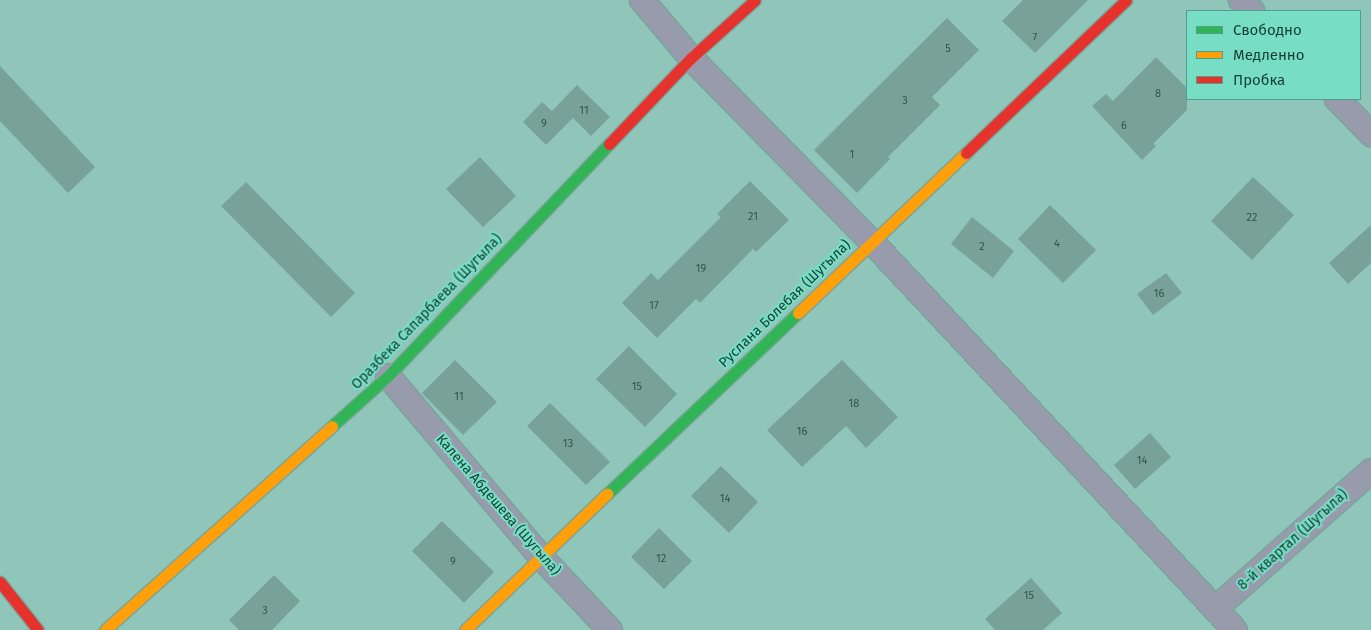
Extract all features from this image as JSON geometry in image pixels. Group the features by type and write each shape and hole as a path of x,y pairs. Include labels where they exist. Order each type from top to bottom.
{"street":[{"path":"642,0 691,58 872,242 1235,630"},
{"name":"Оразбека Сапарбаева (Шугыла)","path":"105,630 388,376 691,58 755,0"},
{"name":"Руслана Болебая (Шугыла)","path":"464,630 1126,0"},
{"path":"1241,0 1251,10"},
{"path":"1338,100 1371,134"},
{"name":"Калена Абдешева (Шугыла)","path":"388,376 541,557 610,630"},
{"name":"8-й квартал (Шугыла)","path":"1215,609 1371,470"},
{"path":"0,582 38,630"}],"building":[{"path":"1023,0 1088,0 1035,53 1002,21"},
{"path":"947,18 979,50 932,97 940,105 888,157 890,159 857,193 814,150"},
{"path":"1156,57 1186,87 1187,110 1153,144 1156,146 1142,160 1092,106 1106,94 1113,101"},
{"path":"0,66 95,167 68,193 0,121"},
{"path":"577,85 610,117 591,136 573,118 546,145 523,122 542,102 552,111"},
{"path":"480,157 516,196 483,227 446,189"},
{"path":"1253,177 1294,215 1252,260 1211,221"},
{"path":"750,181 789,220 756,252 753,249 700,303 696,299 657,338 622,303 651,273 658,280 721,217 717,214"},
{"path":"246,182 355,293 331,317 221,206"},
{"path":"1050,205 1096,250 1063,283 1018,239"},
{"path":"972,217 1014,251 993,278 951,244"},
{"path":"1371,225 1371,263 1348,284 1329,263"},
{"path":"1166,273 1182,293 1153,315 1137,294"},
{"path":"629,346 677,394 645,427 596,379"},
{"path":"455,360 497,402 463,435 422,393"},
{"path":"842,360 898,417 866,448 846,426 802,467 767,430"},
{"path":"550,403 610,462 586,485 527,426"},
{"path":"1150,433 1171,457 1135,489 1114,465"},
{"path":"721,466 758,502 729,533 691,496"},
{"path":"442,521 494,572 464,603 412,551"},
{"path":"659,528 692,561 664,589 631,557"},
{"path":"274,575 300,601 272,630 239,630 229,620"},
{"path":"1031,578 1062,613 1043,630 995,630 985,619"}],"traffic: fast":[{"path":"332,426 388,376 609,144"},
{"path":"607,494 798,313"}],"traffic: slow":[{"path":"798,313 966,153"},
{"path":"105,630 332,426"},
{"path":"465,630 607,494"}],"traffic: jam":[{"path":"609,144 691,58 755,0"},
{"path":"966,153 1126,0"},
{"path":"0,582 38,630"}]}
